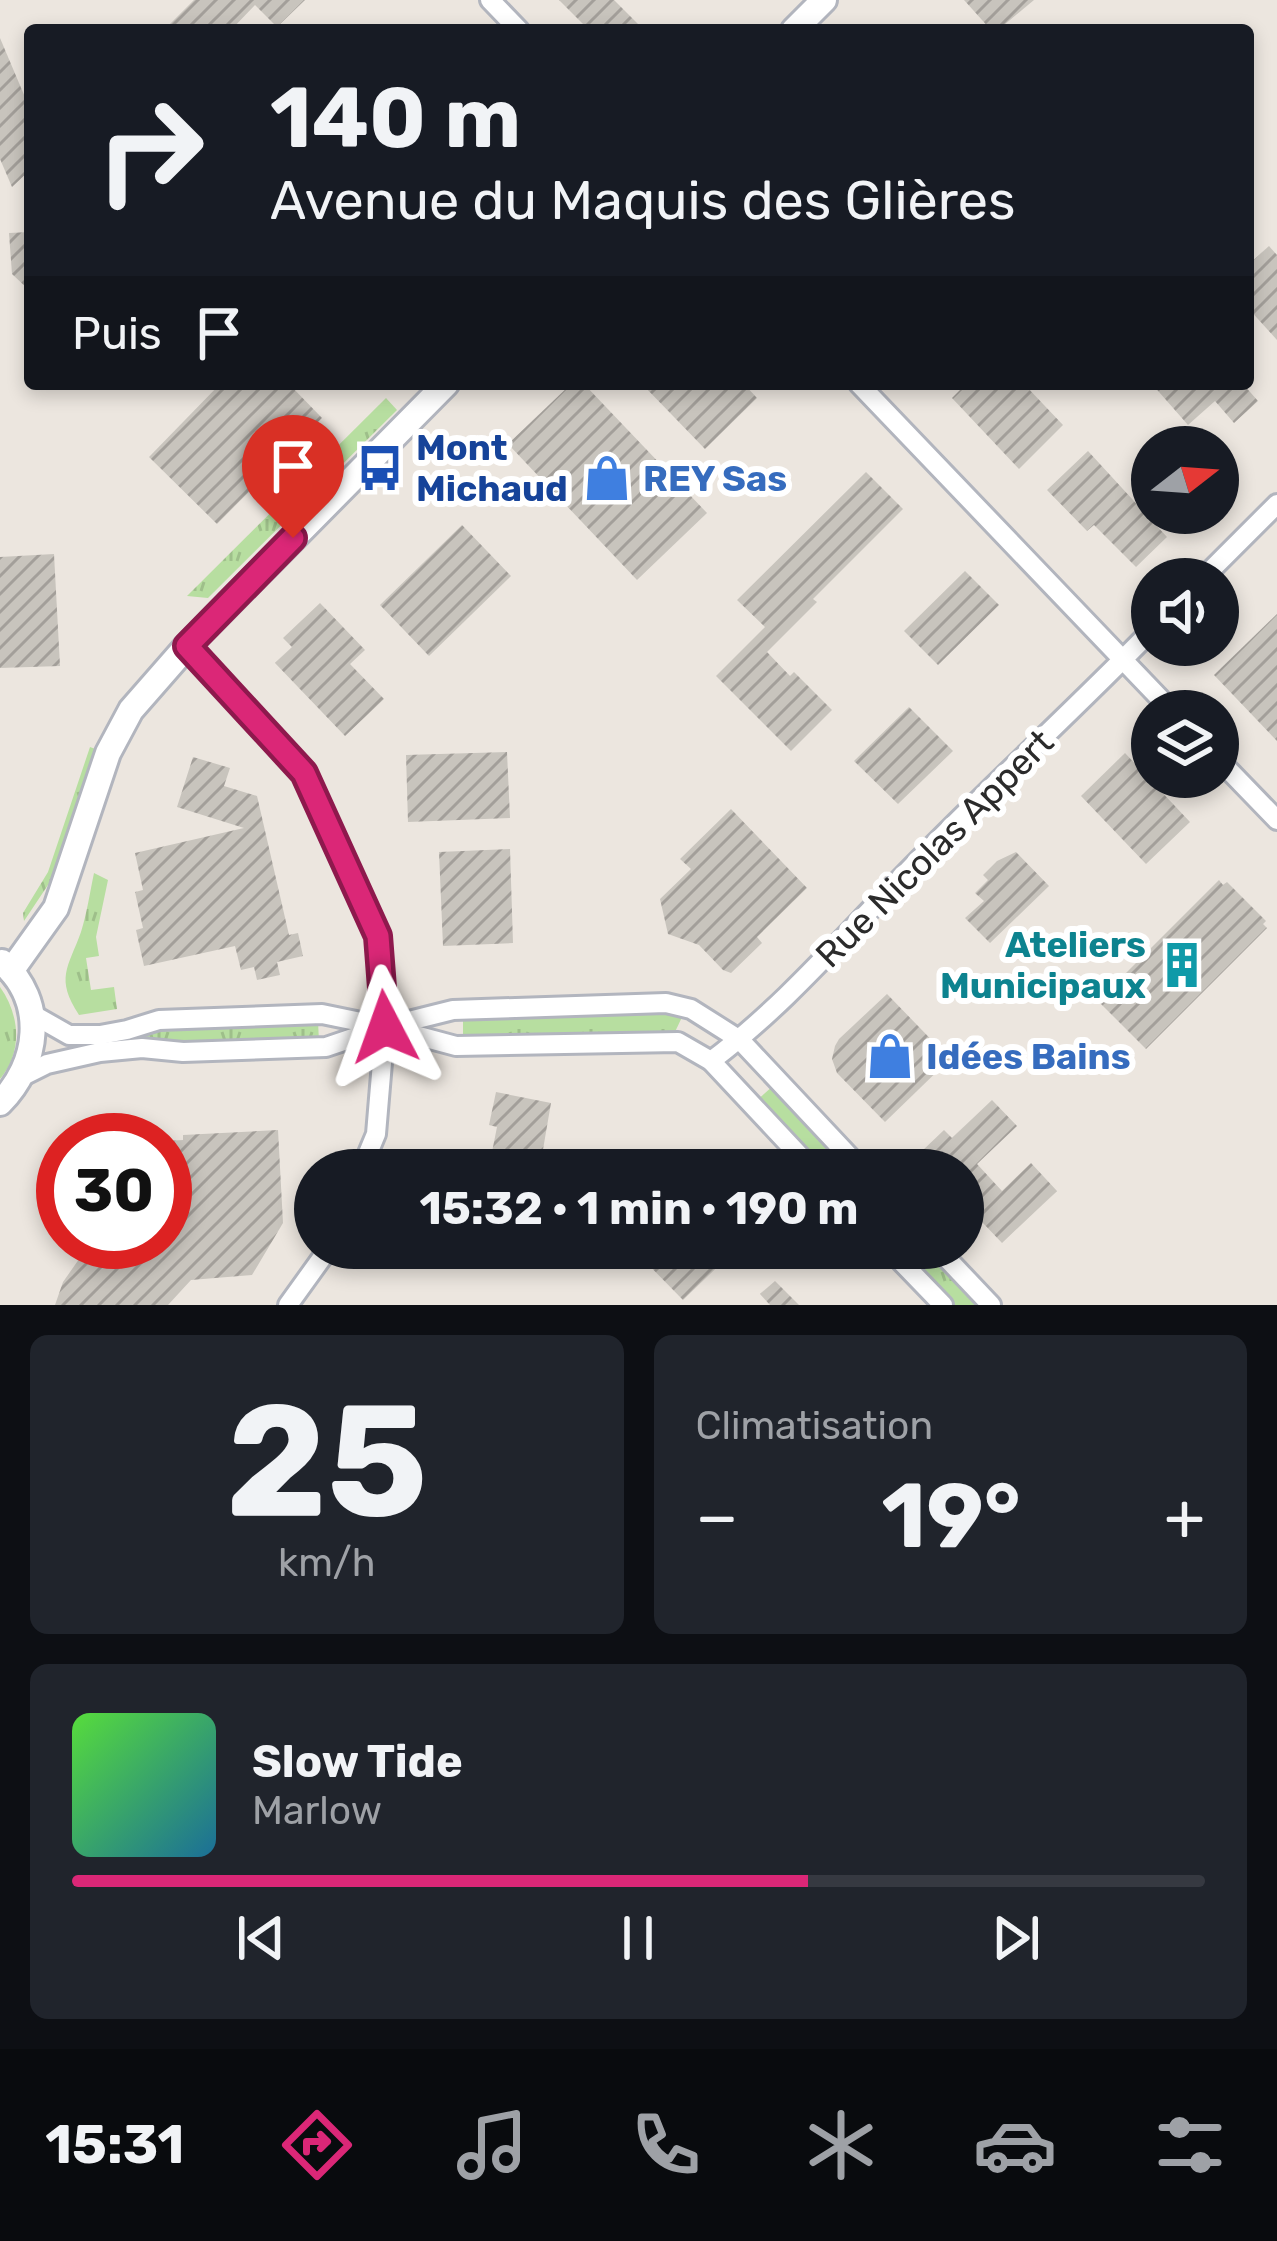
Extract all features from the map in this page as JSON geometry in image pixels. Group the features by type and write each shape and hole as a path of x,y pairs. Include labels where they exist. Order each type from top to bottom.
{"main road":[{"path":"800,24 824,0"},
{"path":"0,1103 15,1088 32,1047 32,1014 25,991 6,966 56,908 108,753 131,710 187,646 440,390"}],"street":[{"path":"490,0 513,24"},
{"path":"865,390 1152,690"},
{"path":"1223,558 1277,504"},
{"path":"187,646 304,773 378,936 385,1027 376,1134 370,1149"},
{"name":"Rue Nicolas Appert","path":"711,1061 789,995 904,874 1131,652"},
{"path":"1239,781 1277,820"},
{"path":"21,1077 47,1064 100,1052 326,1047 453,1010 666,1003 691,1009 740,1040 842,1149"},
{"path":"32,1014 69,1035 100,1035 159,1020 322,1014 456,1046 678,1042 711,1061 793,1149"},
{"path":"288,1305 314,1269"},
{"path":"909,1269 944,1305"},
{"path":"957,1269 991,1305"}],"green space":[{"path":"386,398 397,410 208,598 187,596"},
{"path":"90,747 98,750 54,876 24,921 23,913 48,872"},
{"path":"94,873 108,880 96,937 99,956 86,958 91,990 114,987 117,1009 79,1015 67,991 66,973"},
{"path":"0,987 12,1009 16,1033 13,1057 0,1079"},
{"path":"667,1011 683,1015 674,1034 463,1037 463,1016"},
{"path":"318,1021 319,1042 187,1045 134,1038 185,1025"},
{"path":"774,1085 835,1149 802,1149 756,1101"},
{"path":"917,1269 949,1269 983,1305 952,1305"}],"building":[{"path":"194,0 305,0 280,24 274,24 255,5 237,24 170,24"},
{"path":"559,0 614,0 638,24 583,24"},
{"path":"964,0 1034,0 1005,24 986,24"},
{"path":"0,38 24,95 24,176 12,187 0,159"},
{"path":"24,232 24,285 12,274 9,233"},
{"path":"1269,246 1277,255 1277,340 1254,315 1254,260"},
{"path":"214,390 295,390 322,418 217,524 149,457"},
{"name":"REY Sas","path":"565,390 590,390 707,513 637,580 508,444"},
{"path":"648,390 750,390 757,398 705,449"},
{"path":"960,390 1030,390 1063,425 1019,469 952,398"},
{"path":"1157,390 1248,390 1258,401 1234,423 1215,401 1188,425"},
{"path":"1088,451 1131,498 1131,534 1167,537 1145,558 1131,558 1131,562 1094,525 1087,531 1047,490"},
{"path":"866,472 903,509 767,652 832,710 791,751 716,676 765,627 737,600"},
{"path":"462,525 511,576 429,656 380,605"},
{"path":"54,554 60,666 0,668 0,557"},
{"path":"965,571 999,605 938,665 904,631"},
{"path":"320,603 365,650 350,664 384,699 345,736 275,663 292,647 283,638"},
{"path":"1277,614 1277,741 1239,701 1239,690 1228,690 1214,675 1223,666 1239,666 1239,651"},
{"path":"909,707 953,751 898,804 854,761"},
{"path":"507,752 510,818 408,822 406,755"},
{"path":"1125,753 1131,759 1131,798 1167,798 1190,822 1146,864 1081,796"},
{"path":"193,757 230,768 224,786 257,796 289,935 298,933 303,956 277,962 280,975 257,980 254,967 241,970 235,946 144,966 136,930 143,928 135,892 143,890 135,853 244,828 177,807"},
{"path":"731,809 807,888 757,937 762,943 731,973 699,945 668,934 660,899 691,869 680,859"},
{"path":"510,849 513,943 443,946 439,852"},
{"path":"1016,852 1049,886 990,943 965,918 984,901 975,893 988,880 983,875"},
{"name":"Ateliers Municipaux","path":"1219,880 1223,885 1227,882 1266,921 1267,928 1146,1049 1098,1001"},
{"name":"Idées Bains","path":"887,994 950,1059 885,1122 837,1073 832,1059 839,1039"},
{"path":"496,1092 551,1103 543,1149 493,1149 497,1127 489,1125"},
{"path":"992,1100 1017,1126 984,1157 984,1149 924,1149 944,1130 952,1138"},
{"path":"278,1130 283,1223 252,1275 191,1280 168,1305 55,1305 72,1269 192,1269 192,1135"},
{"path":"1031,1163 1057,1191 1002,1243 984,1224 984,1172 1002,1191"},
{"path":"653,1269 715,1269 683,1300"},
{"path":"775,1281 799,1305 770,1305 760,1294"}],"place":[{"name":"Mont Michaud","path":"380,468"},
{"name":"REY Sas","path":"607,478"},
{"name":"Ateliers Municipaux","path":"1182,965"},
{"name":"Idées Bains","path":"890,1056"}],"route":[{"path":"293,538 187,646 304,773 378,936 385,1027"}]}
